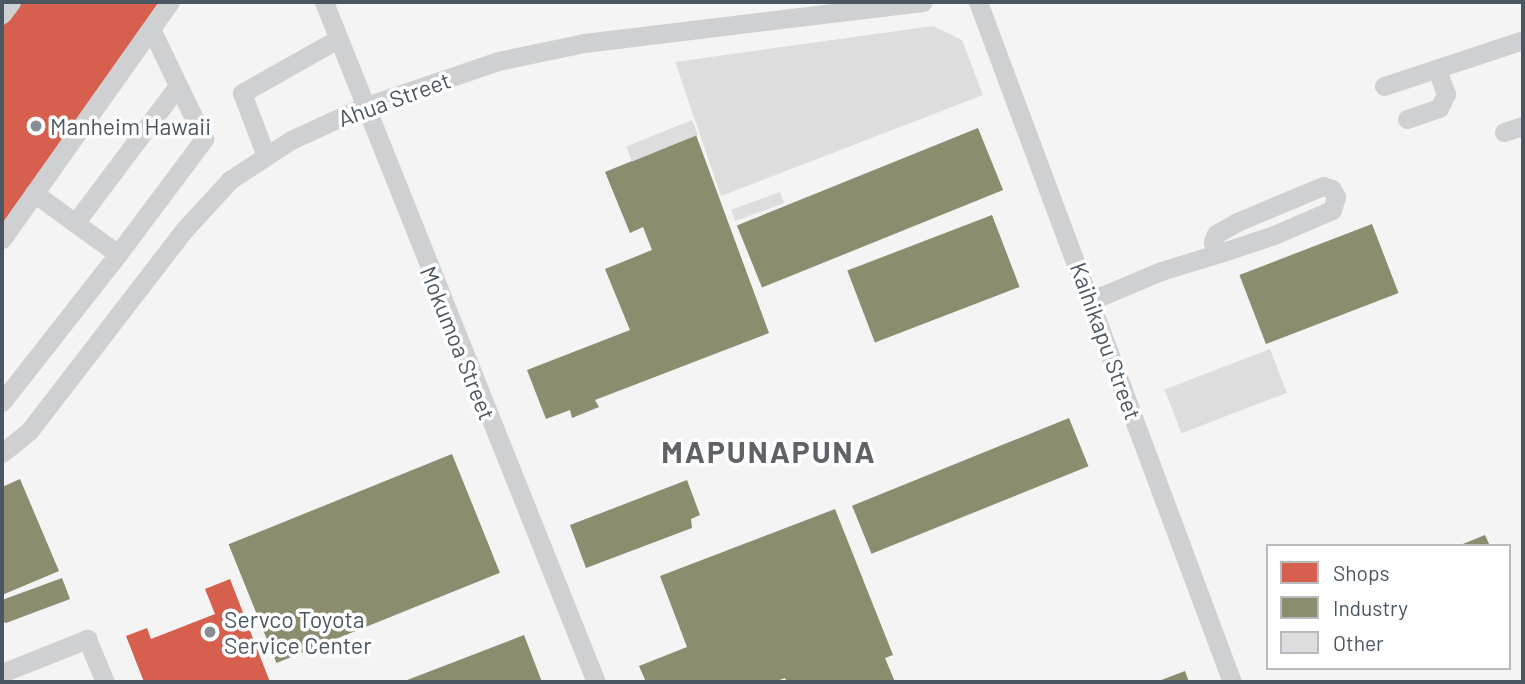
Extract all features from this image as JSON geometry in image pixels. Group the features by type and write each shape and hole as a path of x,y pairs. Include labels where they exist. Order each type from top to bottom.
{"street":[{"path":"2,14 11,2"},
{"path":"2,239 170,2"},
{"name":"Mokumoa Street","path":"324,2 363,107 596,682"},
{"name":"Ahua Street","path":"2,453 30,430 185,229 230,180 266,156 363,107 498,61 584,43 923,2"},
{"name":"Kaihikapu Street","path":"978,2 1232,682"},
{"path":"2,402 204,139 151,29"},
{"path":"266,156 242,93 338,39"},
{"path":"1384,86 1523,40"},
{"path":"1408,120 1439,108 1446,94 1437,69"},
{"path":"75,223 178,86"},
{"path":"1504,132 1523,126"},
{"path":"1091,300 1161,271 1220,253 1332,210 1336,197 1332,189 1323,186 1227,228 1213,242 1220,253"},
{"path":"34,193 118,254"},
{"path":"2,673 88,639 105,682"}],"building: Shops":[{"name":"Manheim Hawaii","path":"20,2 159,2 2,224 2,28"},
{"name":"Servco Toyota Service Center","path":"230,579 270,682 144,682 126,636 147,628 151,639 215,614 205,589"}],"building: Industry":[{"path":"978,128 1003,190 762,288 737,225"},
{"path":"696,135 769,333 595,400 599,407 572,418 570,410 546,419 527,370 630,330 605,269 652,250 643,227 630,233 605,172"},
{"path":"992,215 1020,287 875,342 847,271"},
{"path":"1372,224 1399,293 1266,344 1239,275"},
{"path":"1069,418 1088,466 872,554 852,506"},
{"path":"452,454 500,573 276,663 229,544"},
{"path":"20,479 59,571 2,595 2,487"},
{"path":"687,480 700,515 691,519 692,528 586,568 570,525"},
{"path":"835,509 893,655 885,658 895,682 787,682 785,678 774,682 646,682 639,666 687,647 660,576"},
{"path":"1485,535 1489,544 1463,544"},
{"path":"62,578 70,599 6,623 2,621 2,600"},
{"path":"524,635 542,682 402,682"},
{"path":"1185,671 1189,682 1156,682"}],"building: Other":[{"path":"933,26 962,40 983,95 721,196 675,62"},
{"path":"692,120 698,135 632,161 626,147"},
{"path":"780,192 784,203 735,221 731,210"},
{"path":"1270,349 1287,393 1181,433 1165,389"}],"place":[{"name":"Manheim Hawaii","path":"36,126"},
{"name":"Servco Toyota Service Center","path":"210,632"}],"district":[{"name":"MAPUNAPUNA","path":"769,451"}]}
